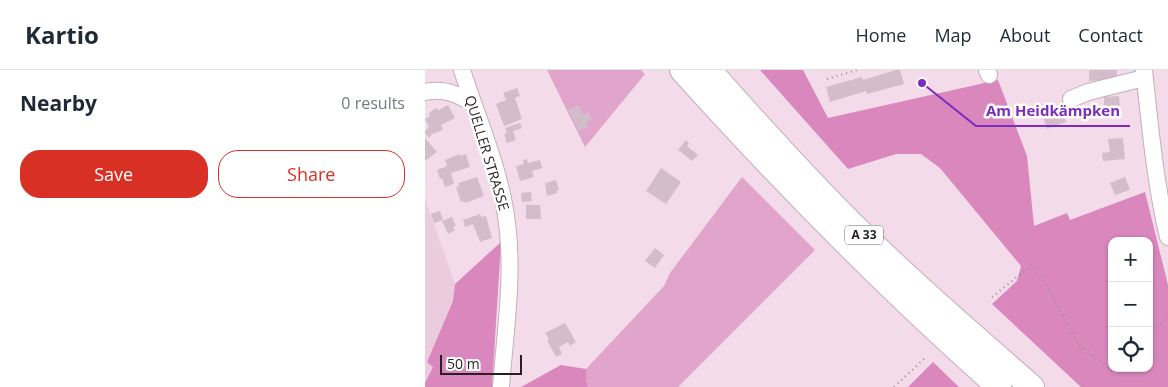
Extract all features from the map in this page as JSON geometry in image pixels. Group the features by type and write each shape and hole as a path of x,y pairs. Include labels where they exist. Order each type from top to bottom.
{"highway":[{"name":"A 33","path":"682,70 757,152 832,228 933,329 999,387"},
{"name":"A 33","path":"709,70 768,136 851,223 947,313 1032,387"}],"street":[{"name":"QUELLER STRASSE","path":"462,70 494,166 507,223 509,266 501,387"},
{"path":"1071,99 1144,74 1158,188 1168,237"},
{"path":"425,92 440,91 451,93 462,97 473,106"}],"path":[{"path":"827,79 857,70"},
{"path":"992,297 1032,265 1045,283 1079,345 1108,368"},
{"path":"1153,330 1168,317"},
{"path":"893,387 924,359"}],"shaded area":[{"path":"547,70 641,70 645,74 585,147"},
{"path":"760,70 803,70 828,118 998,80 1027,156 1034,226 1067,213 1070,220 1145,192 1168,285 1168,387 1081,387 992,304 1017,281 1021,266 940,168 921,154 896,154 848,169"},
{"path":"742,177 815,250 678,387 588,387 586,369 664,286 670,273"},
{"path":"425,199 455,284 453,301 427,362 434,367 425,383"},
{"path":"501,242 492,387 425,387 433,367 427,362 453,301 455,284"},
{"path":"933,362 959,387 908,387"},
{"path":"561,365 586,369 588,387 521,387"}],"building":[{"path":"900,70 904,84 867,94 866,91 830,102 826,87 862,77 863,80"},
{"path":"1117,70 1117,79 1089,81 1089,71"},
{"path":"517,88 520,96 515,98 522,119 504,126 496,104 506,100 503,93"},
{"path":"1119,96 1120,110 1104,111 1104,97"},
{"path":"448,105 455,118 441,125 443,130 432,134 429,138 425,134 429,127 425,119 430,116 429,113 433,110 437,108 439,110"},
{"path":"579,105 583,115 588,112 592,120 586,122 588,127 579,131 568,110"},
{"path":"1061,108 1066,122 1047,129 1042,115"},
{"path":"520,123 522,128 513,131 516,140 507,143 504,134 507,133 505,128"},
{"path":"425,138 437,152 425,161"},
{"path":"1123,138 1125,159 1103,161 1102,153 1110,152 1108,139"},
{"path":"686,140 689,143 687,146 698,155 692,161 678,150"},
{"path":"459,154 460,156 466,154 470,167 451,173 454,184 445,187 437,170 447,166 445,160"},
{"path":"527,159 528,163 540,160 542,168 532,171 534,177 520,181 516,166 524,164 523,160"},
{"path":"661,168 681,182 666,204 646,191"},
{"path":"477,177 484,196 465,203 464,201 461,202 456,187 459,186 458,183"},
{"path":"1125,177 1130,190 1115,195 1110,183"},
{"path":"556,180 559,190 556,191 557,193 547,196 545,183"},
{"path":"531,192 532,201 522,202 521,193"},
{"path":"526,205 540,205 541,219 526,219"},
{"path":"440,211 443,220 434,223 431,214"},
{"path":"480,214 481,217 486,216 492,238 480,242 473,224 465,227 463,220"},
{"path":"452,217 456,226 453,227 455,230 448,234 442,221"},
{"path":"655,248 664,255 655,268 645,261"},
{"path":"565,323 576,342 570,346 568,342 559,347 562,354 556,357 545,333"}],"place":[{"name":"Am Heidkämpken","path":"922,83"}]}
